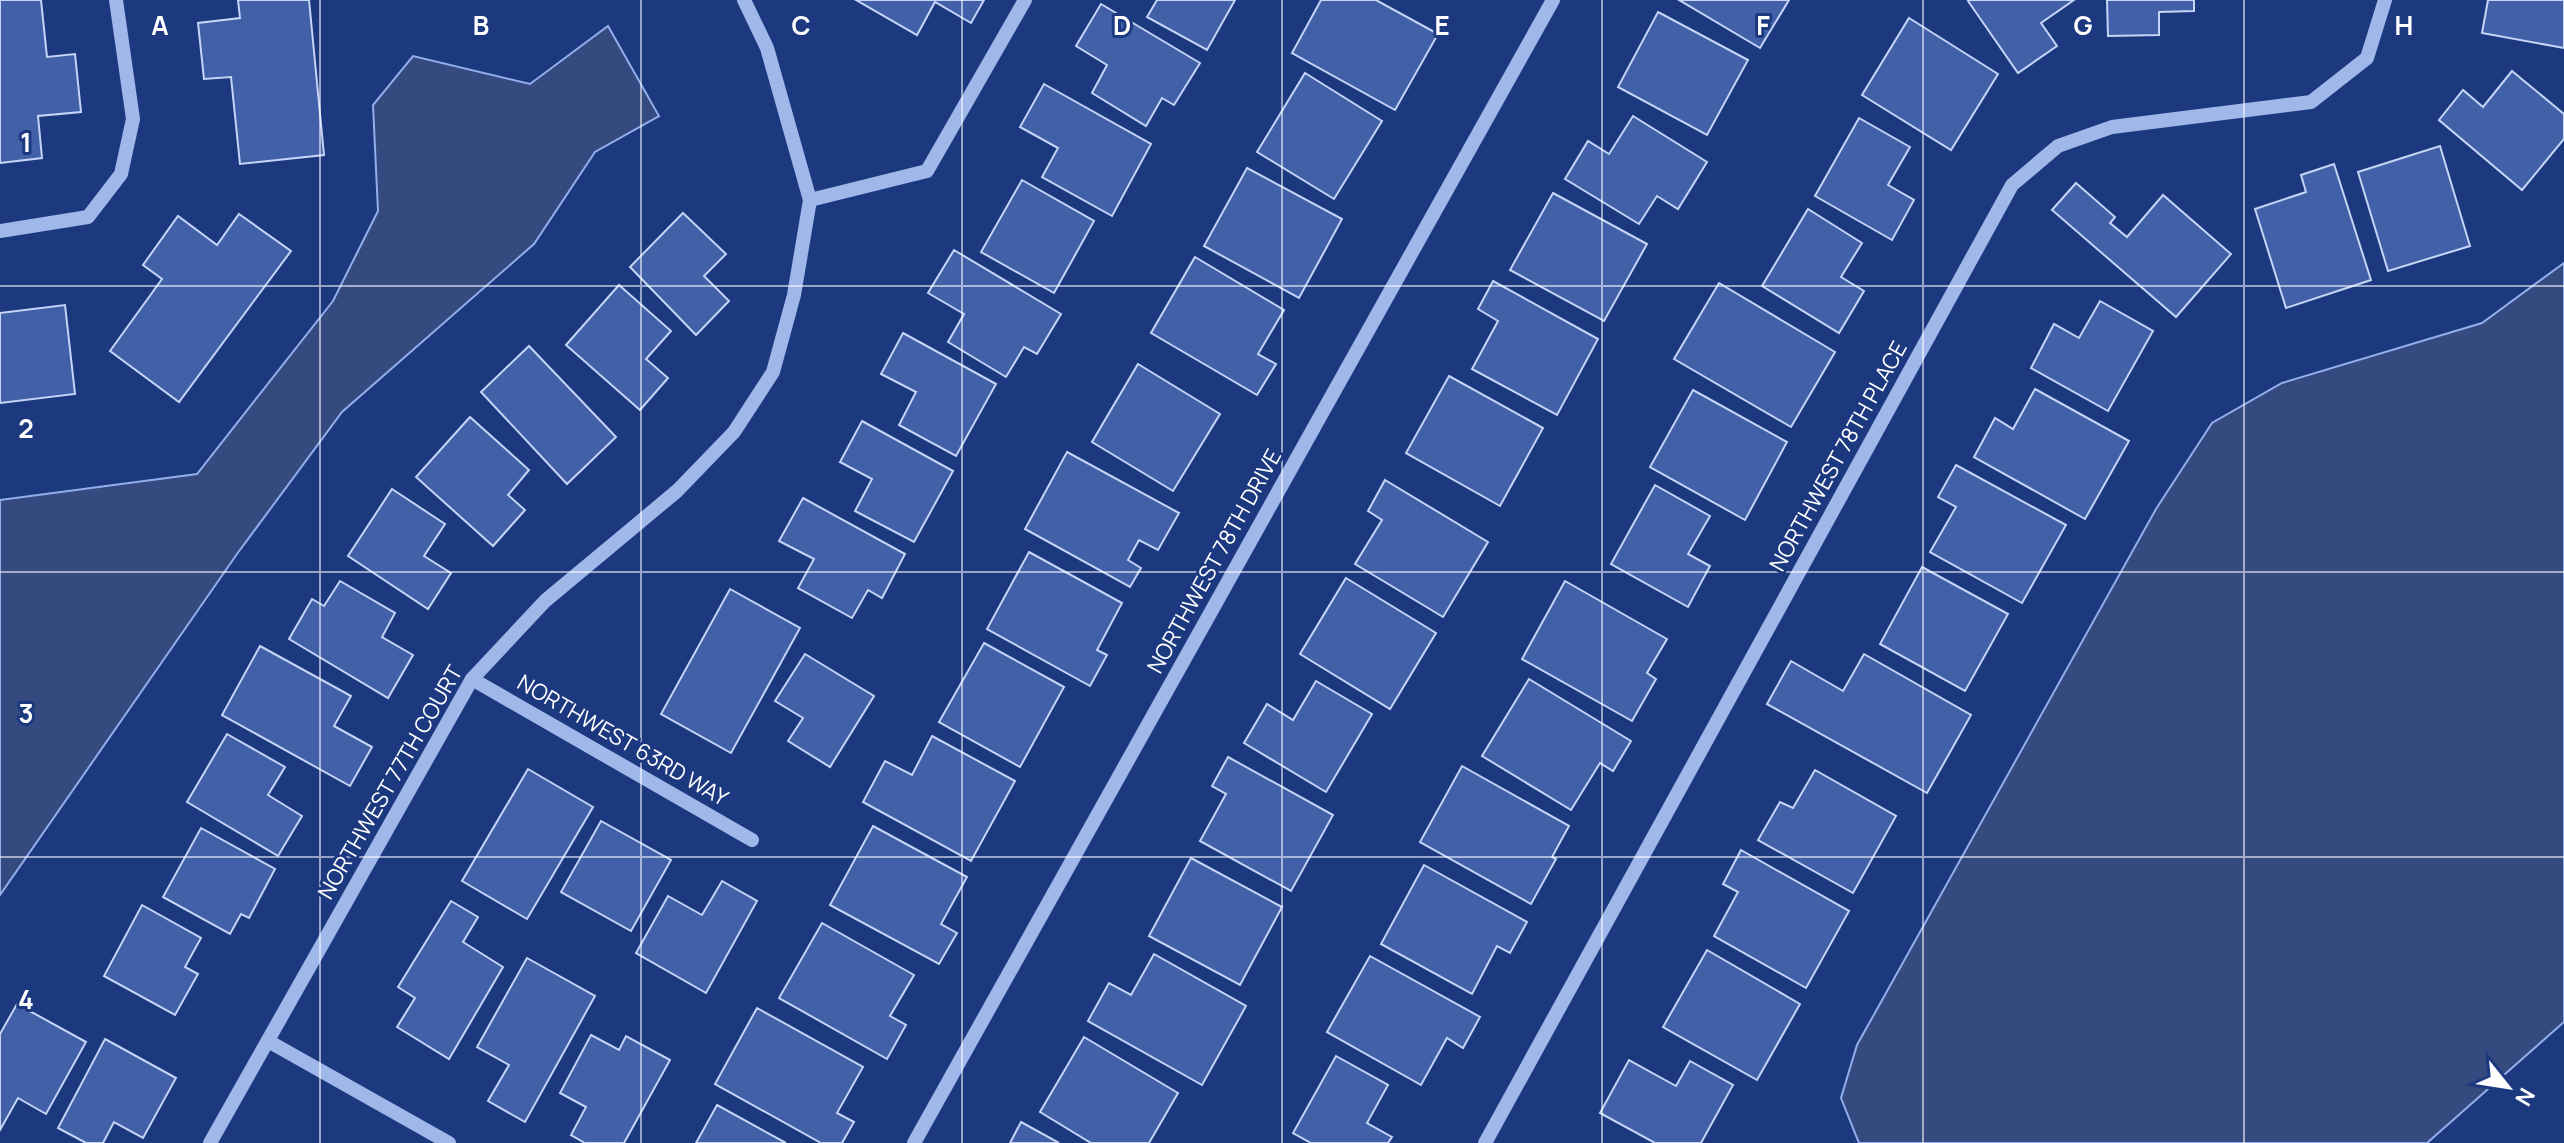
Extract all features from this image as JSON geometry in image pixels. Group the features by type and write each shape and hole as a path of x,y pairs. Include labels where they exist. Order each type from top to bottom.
{"street":[{"path":"0,231 88,217 121,174 133,119 116,0"},
{"path":"744,0 767,48 810,200 927,171 1025,0"},
{"name":"NORTHWEST 78TH DRIVE","path":"914,1143 1553,0"},
{"name":"NORTHWEST 78TH PLACE","path":"1485,1143 2012,185 2058,146 2112,127 2311,102 2367,58 2385,0"},
{"name":"NORTHWEST 77TH COURT","path":"210,1143 472,679 545,601 677,491 734,432 773,372 794,295 810,200"},
{"name":"NORTHWEST 63RD WAY","path":"472,679 752,840"},
{"path":"268,1041 449,1143"}],"water":[{"path":"608,26 659,116 595,152 534,244 342,412 237,554 0,895 0,500 197,474 333,301 378,211 373,105 413,56 530,84"},
{"path":"2564,263 2564,1022 2427,1143 1859,1143 1841,1098 1857,1045 2156,509 2212,423 2282,383 2482,323"}],"building":[{"path":"0,0 41,0 47,57 75,54 81,112 38,116 42,158 0,163"},
{"path":"238,0 309,0 324,155 240,164 231,77 204,79 198,23 240,18"},
{"path":"856,0 984,0 971,23 935,2 917,35"},
{"path":"1157,0 1235,0 1207,50 1147,17"},
{"path":"1321,0 1376,0 1438,34 1395,110 1292,53"},
{"path":"1679,0 1789,0 1760,48"},
{"path":"1970,0 2074,0 2041,23 2057,46 2018,73"},
{"path":"2107,0 2194,0 2194,11 2159,12 2159,35 2108,36"},
{"path":"2488,0 2564,0 2564,48 2482,33"},
{"path":"1101,4 1200,63 1174,105 1162,98 1146,126 1092,93 1107,65 1076,46"},
{"path":"1658,12 1748,60 1707,135 1618,87"},
{"path":"1909,18 1998,74 1951,150 1862,95"},
{"path":"2512,71 2564,114 2564,139 2522,190 2439,120 2463,90 2483,107"},
{"path":"1305,73 1382,121 1334,199 1257,152"},
{"path":"1044,84 1151,144 1112,216 1042,177 1058,148 1020,127"},
{"path":"1633,116 1707,162 1678,209 1657,196 1639,224 1565,179 1588,141 1609,154"},
{"path":"1859,118 1910,147 1888,185 1914,200 1892,240 1815,196"},
{"path":"2440,146 2470,246 2388,271 2358,172"},
{"path":"2334,164 2371,280 2286,308 2255,209 2306,192 2301,175"},
{"path":"1247,168 1342,219 1299,298 1204,246"},
{"path":"1022,180 1094,221 1054,293 981,252"},
{"path":"2076,183 2115,217 2110,223 2127,237 2163,195 2231,254 2176,317 2052,210"},
{"path":"1553,193 1647,244 1604,321 1510,270"},
{"path":"1808,209 1862,243 1841,277 1864,291 1839,333 1762,286"},
{"path":"683,213 726,254 704,276 729,301 696,335 630,267"},
{"path":"239,214 291,251 179,402 110,351 162,279 143,265 178,216 217,245"},
{"path":"954,250 1061,314 1037,354 1024,347 1006,377 948,342 964,314 928,293"},
{"path":"1195,257 1284,310 1258,354 1276,364 1257,395 1151,333"},
{"path":"1493,281 1598,339 1557,415 1472,369 1498,321 1478,309"},
{"path":"1719,283 1835,352 1791,427 1674,359"},
{"path":"619,285 671,331 646,359 668,378 640,410 566,345"},
{"path":"2100,301 2153,331 2108,411 2031,368 2054,324 2079,338"},
{"path":"65,305 75,394 0,403 0,313"},
{"path":"903,333 996,384 956,456 899,425 916,392 881,374"},
{"path":"529,346 616,437 567,484 481,392"},
{"path":"1138,364 1220,414 1173,491 1092,442"},
{"path":"1449,376 1543,428 1500,506 1406,453"},
{"path":"2035,389 2129,441 2085,519 1974,457 1995,418 2013,429"},
{"path":"1693,390 1787,442 1745,520 1650,467"},
{"path":"470,417 529,470 508,495 525,510 493,546 416,477"},
{"path":"862,421 953,471 914,542 855,511 872,479 840,462"},
{"path":"1067,452 1179,513 1158,550 1139,540 1128,560 1141,568 1130,587 1025,529"},
{"path":"1956,465 2066,525 2022,603 1930,552 1956,507 1938,497"},
{"path":"1385,480 1488,542 1443,617 1355,564 1382,520 1368,511"},
{"path":"1655,485 1710,516 1688,554 1710,566 1688,607 1611,564"},
{"path":"392,489 445,524 424,556 451,573 428,609 348,556"},
{"path":"803,498 905,554 882,598 868,590 852,618 798,588 814,559 779,541"},
{"path":"1029,552 1122,603 1097,650 1107,655 1090,686 987,629"},
{"path":"1922,567 2008,614 1965,691 1880,644"},
{"path":"1346,578 1436,633 1390,709 1300,654"},
{"path":"340,581 395,613 382,637 413,655 388,698 289,639 312,599 324,606"},
{"path":"1565,581 1667,639 1647,673 1656,679 1632,721 1522,659"},
{"path":"730,589 800,628 731,753 661,714"},
{"path":"984,643 1064,687 1020,767 939,722"},
{"path":"260,646 351,696 334,726 372,747 350,786 222,715"},
{"path":"805,654 874,696 830,767 788,741 803,718 775,701"},
{"path":"1864,654 1971,715 1927,793 1767,704 1791,661 1843,691"},
{"path":"1529,679 1631,741 1613,771 1600,763 1571,810 1482,756"},
{"path":"1316,681 1372,714 1326,792 1244,743 1267,704 1293,720"},
{"path":"227,734 285,767 268,795 302,816 278,856 187,802"},
{"path":"932,736 1015,781 971,861 863,802 885,761 912,775"},
{"path":"1228,757 1333,815 1291,891 1200,841 1226,794 1212,786"},
{"path":"1462,766 1569,826 1552,857 1556,859 1531,904 1420,842"},
{"path":"528,769 593,807 527,919 462,881"},
{"path":"1815,770 1896,816 1853,893 1758,840 1780,802 1793,808"},
{"path":"601,821 671,860 631,931 561,892"},
{"path":"873,826 967,877 941,924 957,933 939,964 830,905"},
{"path":"201,828 275,869 249,918 241,914 230,934 163,897"},
{"path":"1741,850 1849,911 1806,988 1714,936 1738,892 1723,884"},
{"path":"1191,858 1282,907 1240,985 1149,936"},
{"path":"1424,865 1527,922 1510,953 1497,946 1472,994 1381,944"},
{"path":"722,881 757,901 706,993 636,953 668,896 702,915"},
{"path":"451,901 478,917 463,942 503,967 449,1059 397,1027 415,998 398,987"},
{"path":"142,905 201,938 185,967 198,974 175,1015 104,976"},
{"path":"822,923 914,975 890,1016 906,1025 887,1059 779,998"},
{"path":"1707,950 1800,1004 1757,1080 1663,1027"},
{"path":"1154,954 1246,1006 1202,1085 1088,1021 1109,983 1131,995"},
{"path":"1370,956 1480,1017 1463,1048 1447,1038 1421,1085 1327,1032"},
{"path":"527,958 595,996 525,1122 488,1101 509,1065 477,1047"},
{"path":"17,1004 86,1042 46,1114 18,1098 0,1130 0,1034"},
{"path":"757,1008 863,1067 837,1113 854,1122 842,1143 821,1143 715,1084"},
{"path":"591,1035 619,1050 626,1036 670,1060 624,1143 585,1143 571,1135 586,1107 560,1093"},
{"path":"1084,1037 1178,1093 1149,1143 1091,1143 1040,1112"},
{"path":"105,1039 176,1078 143,1138 114,1122 103,1143 86,1143 58,1128"},
{"path":"1336,1056 1388,1085 1367,1123 1392,1137 1388,1143 1311,1143 1293,1133"},
{"path":"1629,1060 1676,1086 1690,1061 1733,1085 1701,1143 1655,1143 1600,1113"},
{"path":"717,1105 786,1143 696,1143"},
{"path":"1021,1122 1059,1143 1010,1143"}]}
